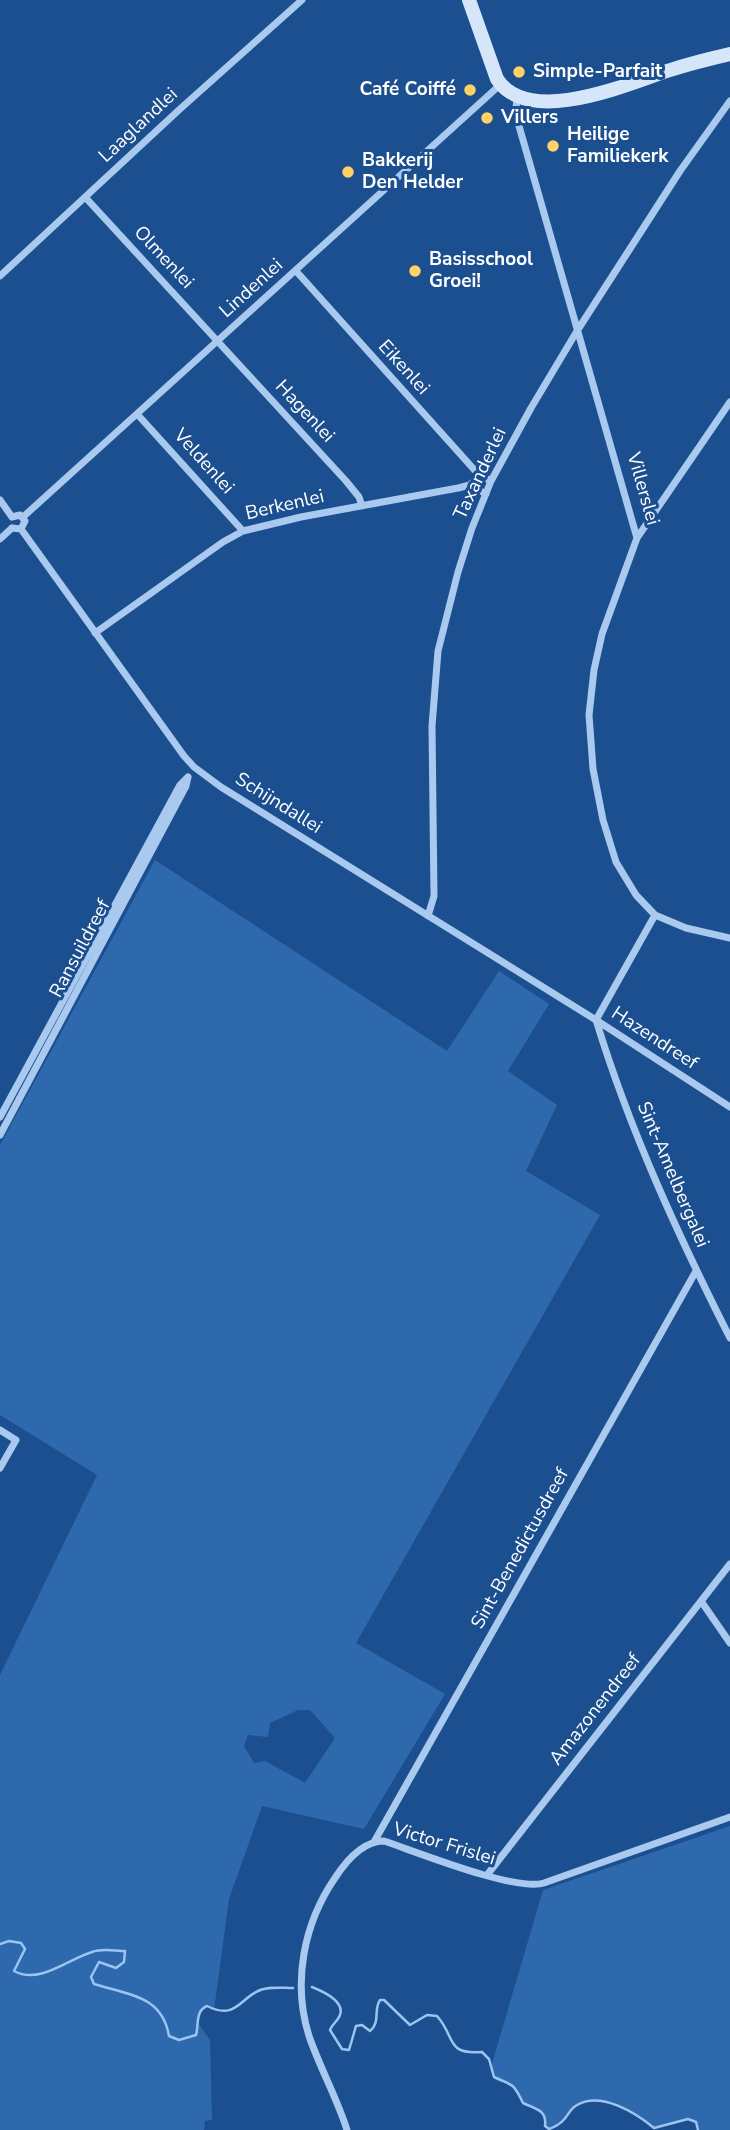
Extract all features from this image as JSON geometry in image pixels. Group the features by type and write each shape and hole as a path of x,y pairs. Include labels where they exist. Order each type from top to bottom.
{"street":[{"name":"Laaglandlei","path":"0,276 302,0"},
{"path":"469,0 494,72 501,84 518,96 550,100 583,98 730,54"},
{"name":"Lindenlei","path":"23,517 501,84"},
{"name":"Villerslei","path":"518,96 514,112 637,538 601,634 594,670 589,715 593,769 603,820 616,862 636,895 655,915 686,928 730,938"},
{"name":"Taxanderlei","path":"428,916 434,896 432,726 438,651 458,572 486,494 531,408 577,331 680,171 730,101"},
{"name":"Olmenlei","path":"85,197 218,341"},
{"name":"Eikenlei","path":"296,271 478,475 491,481"},
{"name":"Hagenlei","path":"218,341 346,481 359,496 362,506"},
{"path":"637,538 730,402"},
{"name":"Veldenlei","path":"138,415 243,531"},
{"path":"478,475 470,485 486,494"},
{"name":"Berkenlei","path":"95,633 223,542 243,531 470,485"},
{"path":"0,500 12,517"},
{"path":"0,539 12,528 22,529 24,526 23,517 12,517"},
{"path":"12,517 12,528"},
{"name":"Schijndallei","path":"22,529 162,727 194,767 221,787 596,1020"},
{"name":"Ransuildreef","path":"0,1117 180,785 194,767"},
{"name":"Ransuildreef","path":"0,1135 186,786 188,777"},
{"path":"596,1020 655,915"},
{"name":"Hazendreef","path":"596,1020 730,1107"},
{"name":"Sint-Amelbergalei","path":"596,1020 665,1205 730,1338"},
{"name":"Sint-Benedictusdreef","path":"374,1842 696,1271"},
{"path":"0,1430 16,1440 0,1468"},
{"name":"Amazonendreef","path":"487,1875 730,1564"},
{"path":"701,1601 730,1643"},
{"name":"Victor Frislei","path":"347,2130 307,2026 303,2006 303,1962 309,1929 323,1895 350,1859 374,1842 384,1841 487,1875 520,1884 538,1885 730,1816"}],"shaded area":[{"path":"155,860 447,1051 499,971 549,1004 508,1071 557,1105 526,1171 600,1215 356,1643 445,1694 364,1829 262,1806 229,1899 214,2010 207,2006 199,2012 198,2023 210,2040 212,2120 205,2121 204,2130 0,2130 0,1675 97,1475 0,1415 0,1145","holes":["298,1710 310,1710 335,1738 305,1783 265,1761 254,1763 244,1746 248,1735 268,1737 270,1723"]},
{"path":"730,1826 730,2130 698,2130 695,2122 688,2119 654,2128 628,2110 597,2101 586,2101 577,2105 564,2120 549,2129 545,2126 542,2113 523,2103 512,2086 494,2077 491,2067 543,1890"}],"waterway":[{"path":"0,1944 9,1941 21,1943 25,1949 14,1971 34,1975 96,1951 125,1951 124,1962 116,1968 99,1962 91,1977 94,1984 131,1994 151,2004 165,2022 169,2036 179,2040 196,2035 199,2015 207,2006 216,2010 230,2010 262,1989 293,1988"},
{"path":"312,1987 332,1997 339,2005 340,2015 330,2030 342,2049 349,2050 356,2026 362,2025 370,2031 376,2020 380,2000 384,2000 410,2025 427,2015 437,2016 453,2043 462,2051 482,2052 489,2059 494,2077 512,2086 523,2103 542,2113 545,2126 549,2129 564,2120 577,2105 586,2101 597,2101 628,2110 654,2128 688,2119 696,2122 698,2130"}],"place":[{"name":"Simple-Parfait","path":"519,72"},
{"name":"Café Coiffé","path":"470,90"},
{"name":"Villers","path":"487,118"},
{"name":"Heilige Familiekerk","path":"553,146"},
{"name":"Bakkerij Den Helder","path":"348,172"},
{"name":"Basisschool Groei!","path":"415,271"}]}
